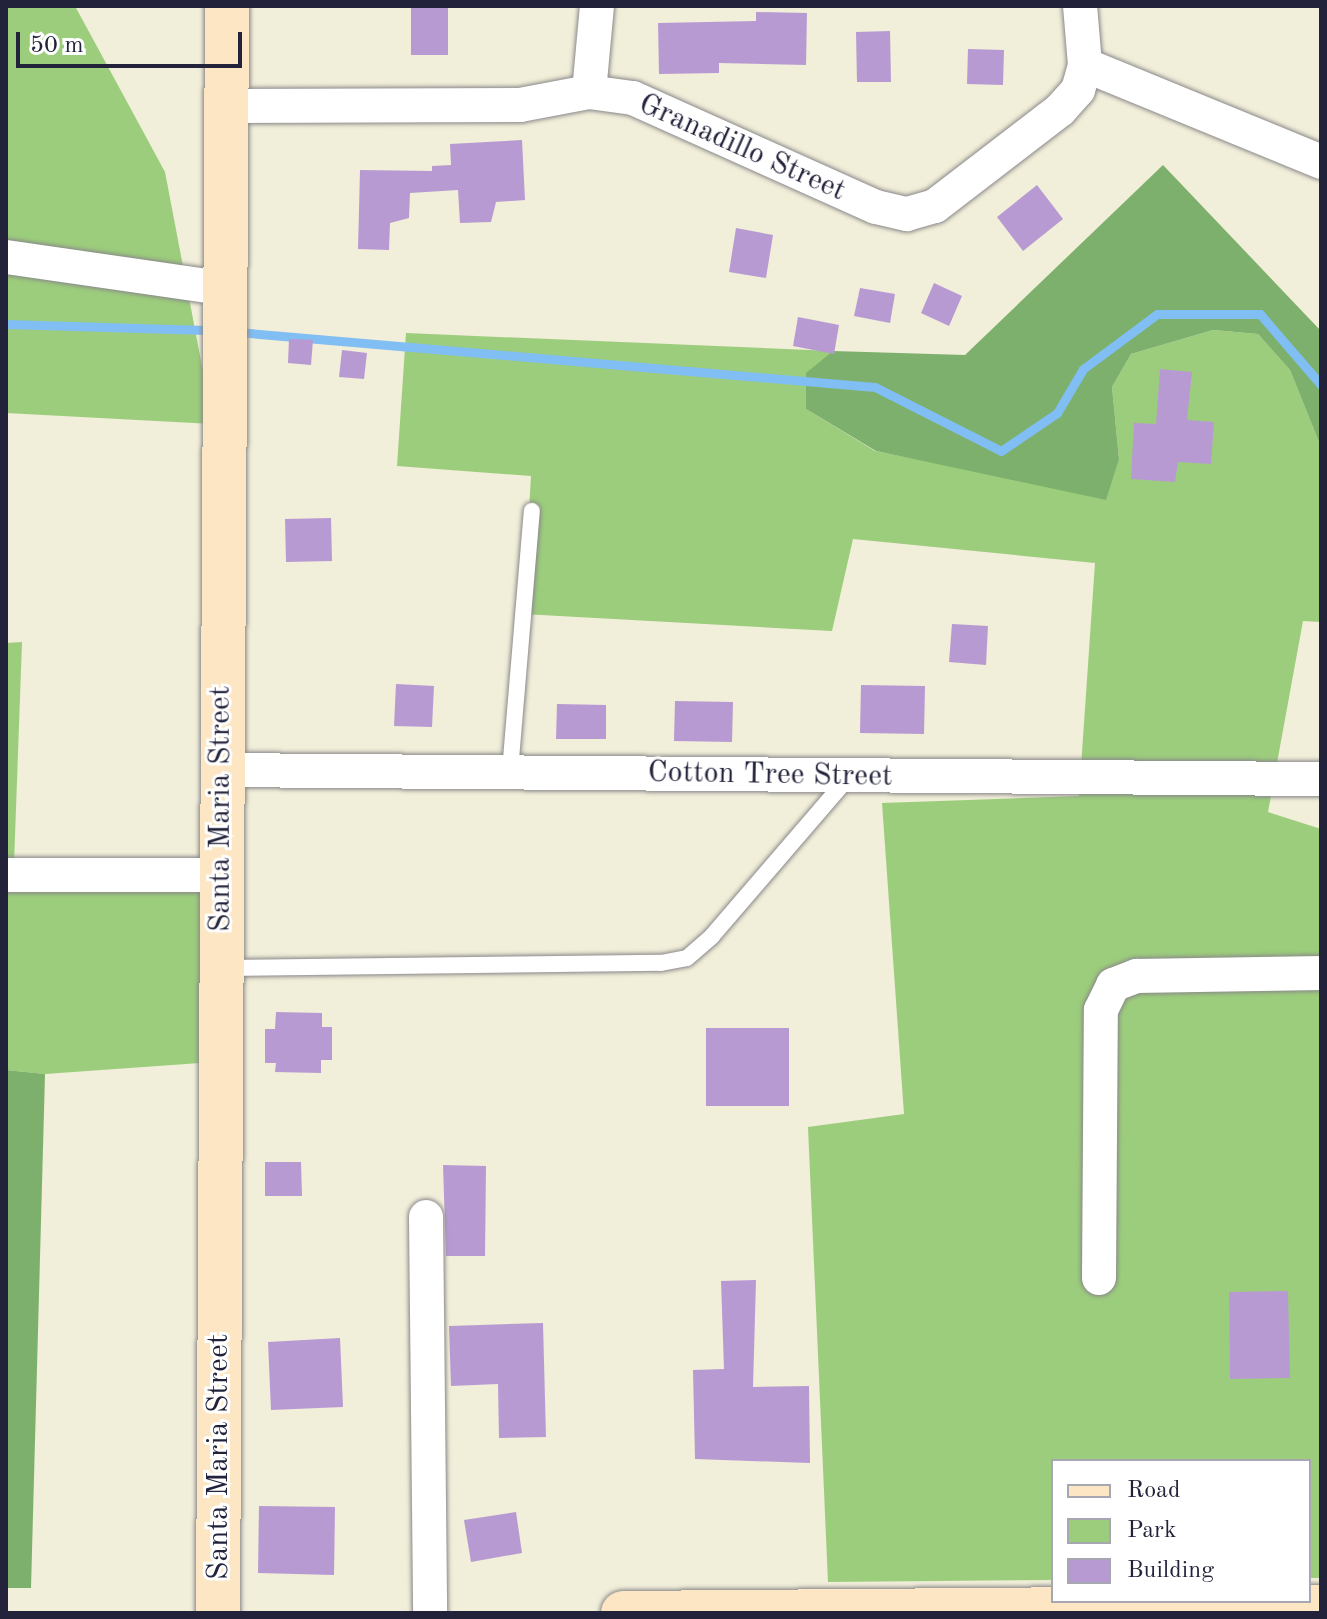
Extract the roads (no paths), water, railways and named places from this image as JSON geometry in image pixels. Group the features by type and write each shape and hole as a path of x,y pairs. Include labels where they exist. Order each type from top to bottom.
{"street":[{"name":"Santa Maria Street","path":"218,1613 223,968 219,770 222,288 229,106 227,6"},
{"path":"589,92 597,6"},
{"name":"Granadillo Street","path":"229,106 520,105 589,92 633,98 876,207 907,214 935,206 1060,110 1078,90 1085,65 1080,6"},
{"path":"1085,65 1321,162"},
{"path":"6,257 222,288"},
{"name":"Cotton Tree Street","path":"219,770 1321,779"},
{"path":"6,875 219,875"},
{"path":"1099,1278 1101,1010 1113,985 1137,976 1321,973"},
{"path":"426,1217 430,1613"},
{"path":"623,1613 1295,1609"}],"lane":[{"path":"510,771 532,511"},
{"path":"223,968 661,963 687,958 712,936 849,775"}],"waterway":[{"path":"237,332 875,387 1001,451 1057,413 1083,369 1157,314 1260,314 1321,385"},
{"path":"6,324 214,330"}]}
